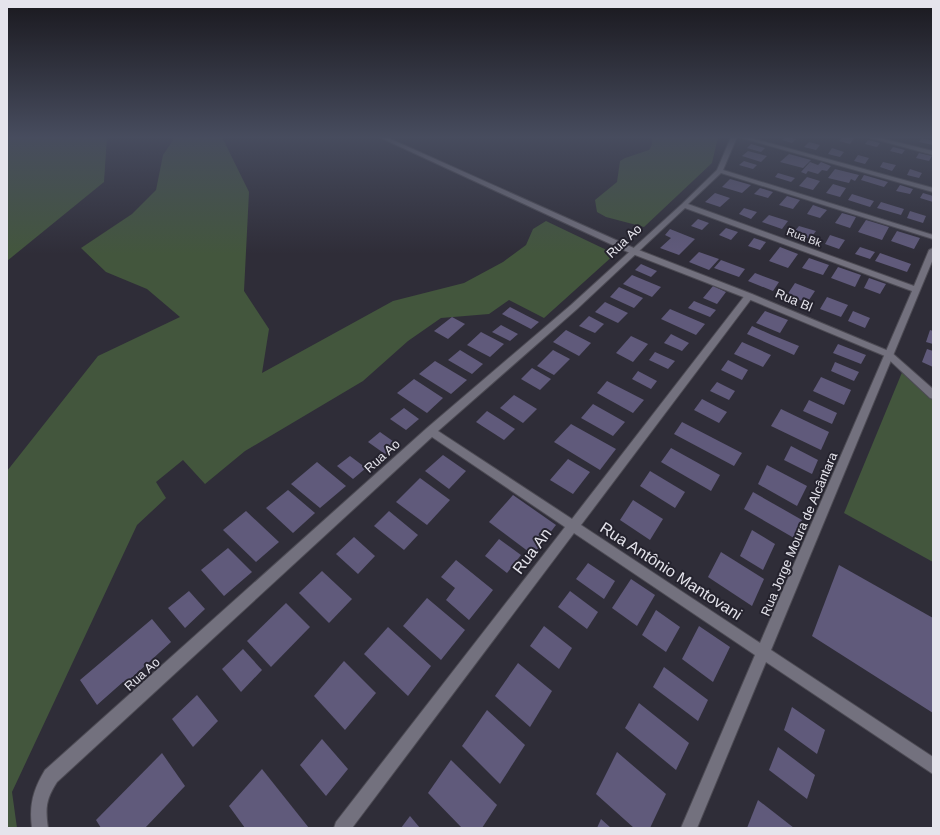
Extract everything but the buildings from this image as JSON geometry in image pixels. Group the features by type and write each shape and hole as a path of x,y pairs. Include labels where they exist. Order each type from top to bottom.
{"street":[{"name":"Rua Bl","path":"468,176 633,251 749,296 888,354 933,395"},
{"name":"Rua Ao","path":"40,828 37,812 41,792 51,776 431,431 574,307 715,176"},
{"path":"736,176 933,237"},
{"path":"882,176 933,190"},
{"name":"Rua Bk","path":"684,205 916,290"},
{"name":"Rua Jorge Moura de Alcântara","path":"689,828 933,250"},
{"name":"Rua An","path":"342,828 749,296"},
{"name":"Rua Antônio Mantovani","path":"431,431 933,766"}],"green space":[{"path":"7,176 104,176 104,182 7,261"},
{"path":"159,176 241,176 249,192 244,291 269,329 262,373 393,301 464,283 503,262 526,245 533,229 546,221 615,254 544,318 509,300 489,314 441,318 408,341 363,381 245,451 205,484 183,460 156,482 166,498 137,525 12,792 17,828 7,828 7,471 98,356 180,317 147,289 106,272 81,248 132,214 156,190"},
{"path":"618,176 698,176 644,227 606,217 597,212 595,200 617,182"},
{"path":"903,370 933,398 933,562 844,513"}]}
